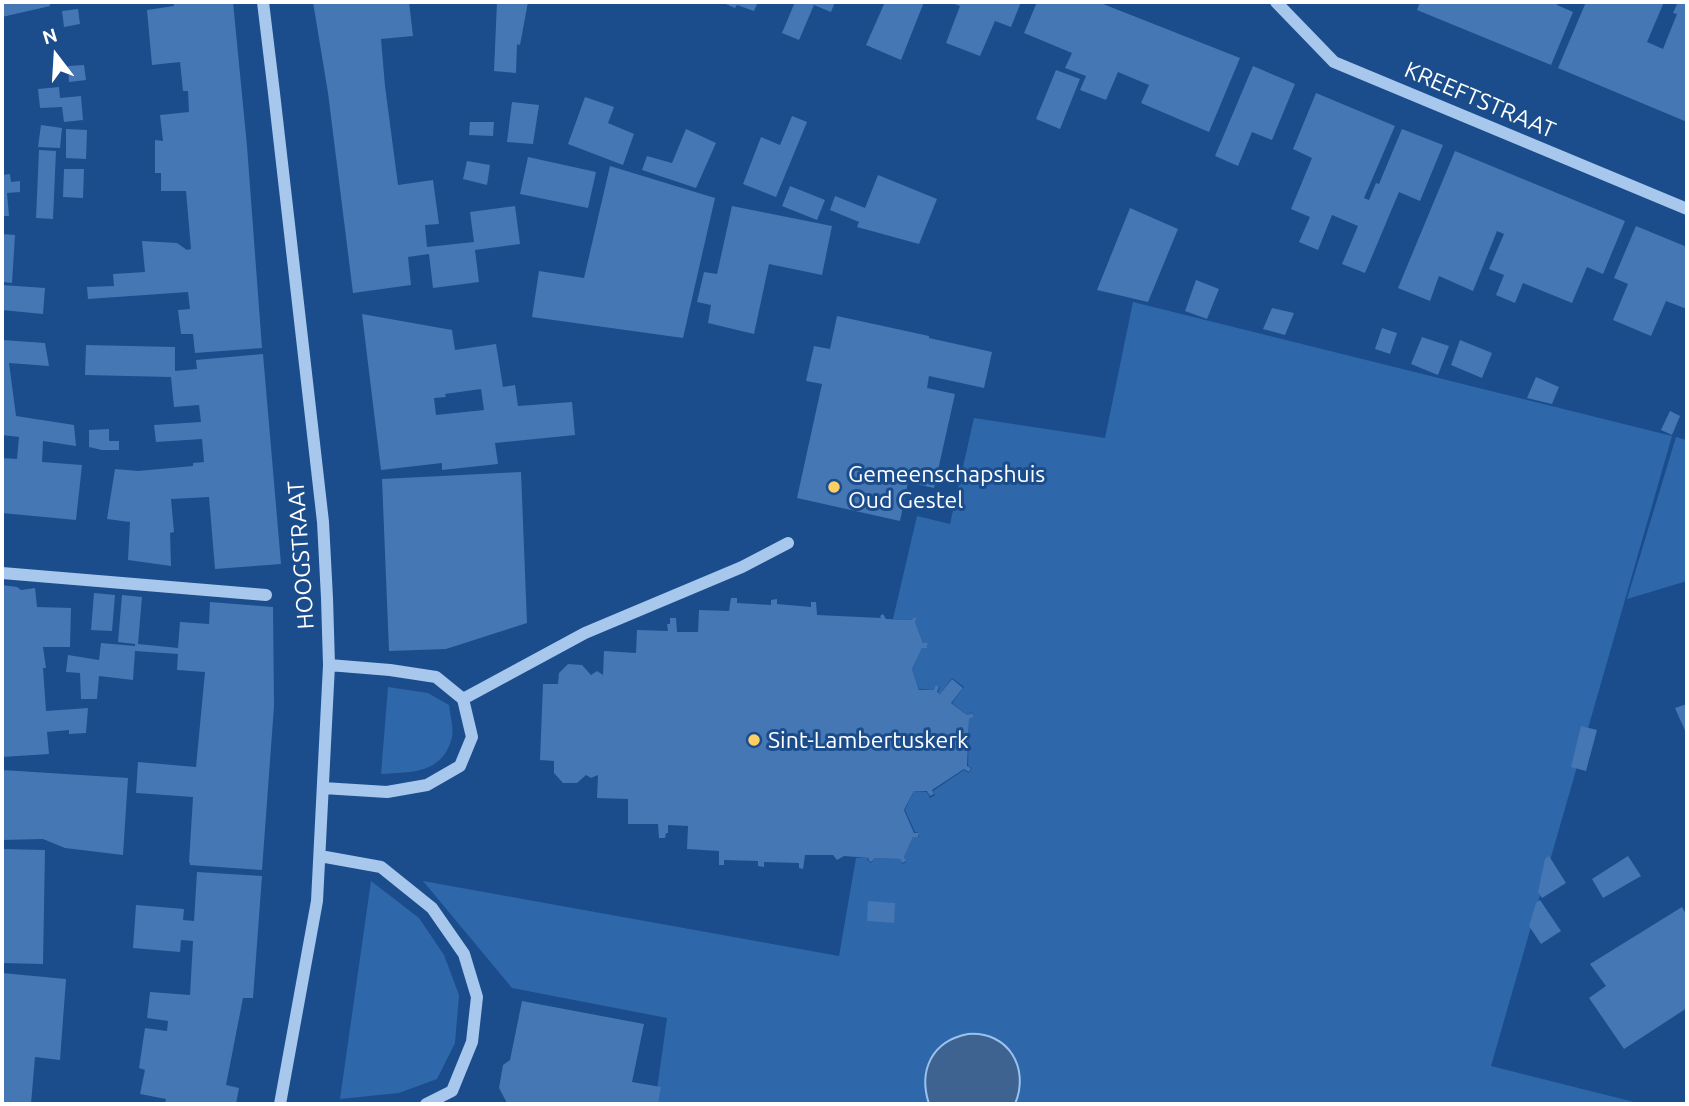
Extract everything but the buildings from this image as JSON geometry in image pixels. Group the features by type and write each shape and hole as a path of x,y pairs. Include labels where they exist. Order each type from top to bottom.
{"street":[{"name":"HOOGSTRAAT","path":"262,2 323,522 329,665 317,901 280,1104"},
{"name":"KREEFTSTRAAT","path":"1276,2 1334,62 1687,209"},
{"path":"463,699 585,633 742,568 788,543"},
{"path":"2,573 266,595"},
{"path":"323,788 387,792 427,785 460,766 472,737 463,699 436,677 329,665"},
{"path":"320,856 381,867 432,908 464,954 477,997 472,1042 452,1091 426,1104"}],"shaded area":[{"path":"1133,302 1672,436 1491,1066 1638,1103 1015,1104 1019,1095 925,1089 929,1104 655,1104 667,1018 512,988 423,881 839,956 856,858 868,858 871,863 875,858 900,859 902,864 906,862 904,857 913,837 919,837 905,810 914,791 927,792 930,798 935,795 933,791 964,770 969,773 972,768 968,766 969,719 974,717 972,712 967,715 952,703 964,687 952,678 940,694 940,687 936,686 932,690 919,689 912,669 922,648 927,648 928,644 923,643 915,622 917,618 893,619 917,516 950,524 974,418 1105,438"},
{"path":"1676,437 1687,440 1687,581 1627,599"},
{"path":"388,687 428,693 449,705 452,737 448,749 441,758 425,769 381,774"},
{"path":"371,881 419,918 444,955 459,995 455,1043 437,1079 399,1093 340,1099"},
{"path":"968,1034 995,1039 1013,1055 1020,1078 1015,1104 929,1104 925,1080 931,1059 945,1043"}],"place":[{"name":"Gemeenschapshuis Oud Gestel","path":"834,487"},
{"name":"Sint-Lambertuskerk","path":"754,740"}]}
